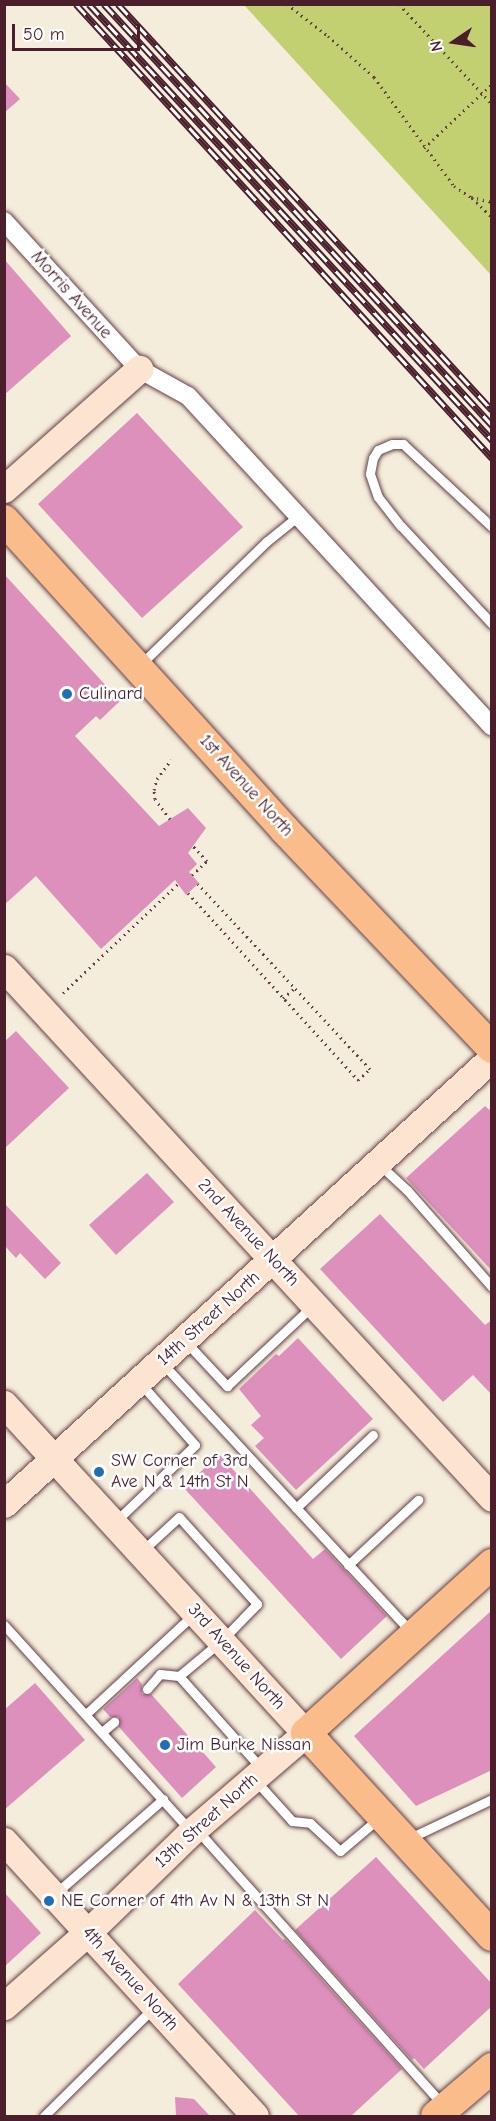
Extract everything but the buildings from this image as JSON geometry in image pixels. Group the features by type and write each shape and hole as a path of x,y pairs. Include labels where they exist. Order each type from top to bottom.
{"main road":[{"name":"1st Avenue North","path":"4,520 140,666 277,821 492,1048"},
{"name":"13th Street North","path":"306,1734 492,1564"},
{"name":"3rd Avenue North","path":"306,1734 492,1936"},
{"path":"441,2112 492,2068"}],"street":[{"name":"Morris Avenue","path":"4,221 139,369 188,396 492,727"},
{"path":"4,489 139,369"},
{"name":"2nd Avenue North","path":"10,985 314,1304 492,1498"},
{"name":"14th Street North","path":"4,1504 273,1261 492,1058"},
{"name":"3rd Avenue North","path":"4,1404 306,1734"},
{"name":"13th Street North","path":"4,2006 88,1932 194,1830 306,1734"},
{"name":"4th Avenue North","path":"4,1841 255,2116"}],"lane":[{"path":"492,527 403,444 378,450 373,458 370,474 378,497 401,526 492,624"},
{"path":"140,666 266,542 298,516"},
{"path":"379,1163 407,1190 492,1287"},
{"path":"185,1341 227,1386 314,1304"},
{"path":"161,1362 414,1635"},
{"path":"114,1523 195,1445 139,1382"},
{"path":"296,1509 373,1435"},
{"path":"348,1564 418,1500"},
{"path":"140,1552 179,1517 257,1604 221,1641 179,1676"},
{"path":"86,1714 196,1613"},
{"path":"4,1625 194,1830 441,2112"},
{"path":"147,1689 160,1674 179,1676 258,1774 292,1821 310,1823 340,1851 381,1816"},
{"path":"102,1732 114,1722"},
{"path":"53,1895 163,1798"},
{"path":"405,1841 492,1799"},
{"path":"44,2116 154,2007"}],"path":[{"path":"287,4 328,36 374,77 454,186 471,197 492,217"},
{"path":"374,4 408,4"},
{"path":"400,5 492,104"},
{"path":"424,148 492,84"},
{"path":"471,197 492,202"},
{"path":"170,819 155,799 154,790 157,779 171,760"},
{"path":"192,876 207,861 193,846"},
{"path":"63,993 178,884"},
{"path":"188,893 358,1080 370,1069 198,884"},
{"path":"284,998 295,988"}],"green space":[{"path":"244,5 491,5 491,275"}],"railway":[{"path":"76,4 492,458"},
{"path":"89,4 492,440"},
{"path":"104,4 492,425"},
{"path":"118,4 492,410"}],"place":[{"name":"Culinard","path":"67,694"},
{"name":"SW Corner of 3rd Ave N & 14th St N","path":"99,1472"},
{"name":"Jim Burke Nissan","path":"165,1745"},
{"name":"NE Corner of 4th Av N & 13th St N","path":"49,1901"}]}
